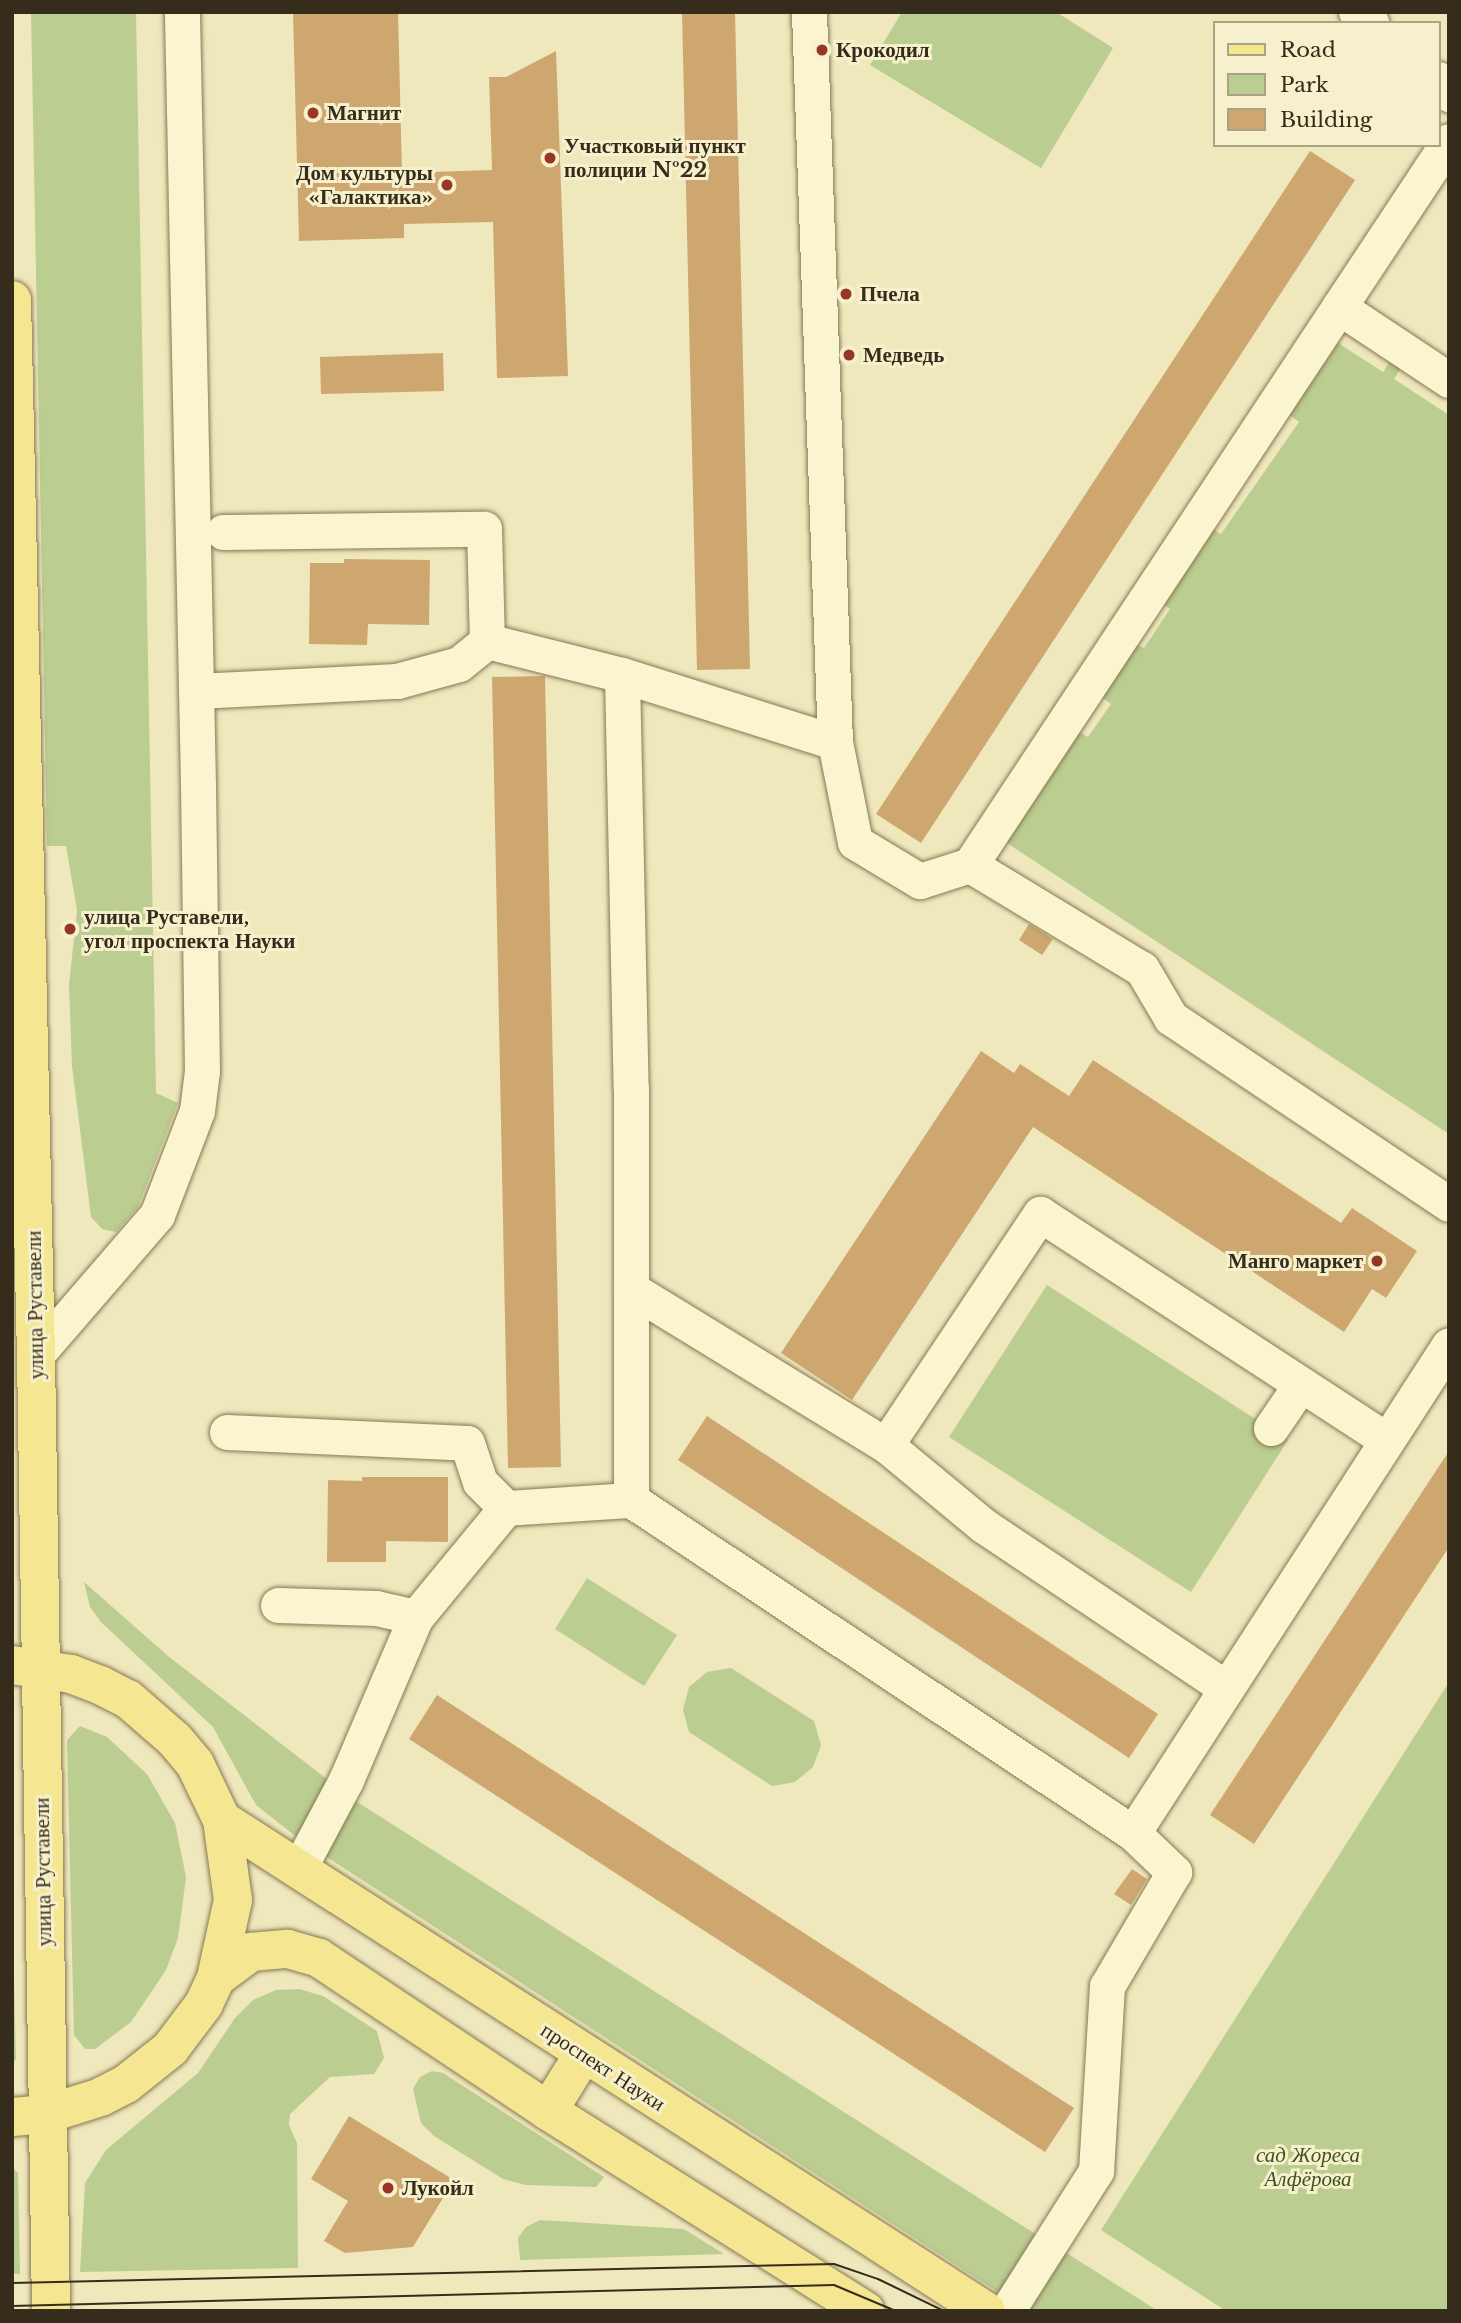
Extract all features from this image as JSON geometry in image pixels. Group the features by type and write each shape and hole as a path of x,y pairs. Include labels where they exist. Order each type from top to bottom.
{"main road":[{"name":"улица Руставели","path":"12,300 36,1355 26,1666 29,2116 51,2311"},
{"path":"26,1666 100,1685 153,1718 195,1764 222,1820 233,1900 216,1978 188,2027 149,2068 101,2097 29,2116"},
{"name":"проспект Науки","path":"222,1820 583,2055 986,2311"},
{"path":"216,1978 251,1952 288,1949 319,1958 548,2111 865,2311"},
{"path":"548,2111 583,2055"}],"street":[{"path":"36,1355 157,1214 197,1111 202,1072 197,691 181,12"},
{"path":"809,12 835,742 855,842 920,881 970,865 1339,307 1444,158"},
{"path":"1339,307 1449,380"},
{"path":"223,532 484,529 487,640"},
{"path":"197,691 397,681 459,664 487,640"},
{"path":"487,640 622,675 835,742"},
{"path":"622,675 631,1289 631,1500"},
{"path":"970,865 1142,969 1171,1018 1449,1204"},
{"path":"886,1445 1040,1214 1387,1440"},
{"path":"631,1289 886,1445 984,1527 1226,1688"},
{"path":"1133,1833 1449,1345"},
{"path":"1271,1429 1301,1384"},
{"path":"227,1432 467,1443 481,1482 506,1508"},
{"path":"298,1870 346,1780 416,1617 506,1508 631,1500 1133,1833 1174,1872 1107,1986 1096,2171 1007,2311"},
{"path":"278,1605 376,1608 416,1617"}],"green space":[{"path":"31,12 136,12 156,1093 178,1103 138,1207 116,1232 102,1229 91,1217 72,1066 69,985 77,910 66,846 47,846"},
{"path":"902,12 1056,12 1113,48 1041,168 870,65"},
{"path":"1338,343 1383,372 1392,358 1403,365 1394,379 1449,415 1449,1134 1001,839 1075,729 1088,737 1111,704 1096,693 1131,641 1144,648 1170,609 1159,601 1209,527 1221,534 1299,422 1281,409 1290,397 1298,402"},
{"path":"1047,1285 1288,1440 1191,1592 949,1437"},
{"path":"587,1578 677,1635 644,1686 555,1629"},
{"path":"84,1582 168,1656 328,1780 299,1839 256,1805 213,1727 101,1622 90,1607"},
{"path":"731,1668 814,1721 821,1745 813,1767 795,1782 772,1786 689,1732 683,1710 689,1687 707,1672"},
{"name":"сад Жореса Алфёрова","path":"1449,1682 1449,2311 1226,2311 1101,2230"},
{"path":"80,1726 107,1737 147,1774 175,1823 186,1877 178,1938 166,1970 131,2022 95,2049 85,2049 74,2035 67,1740"},
{"path":"351,1798 1037,2235 1001,2294 322,1854"},
{"path":"12,1895 16,2059 12,2064"},
{"path":"299,1989 323,1996 377,2031 384,2058 374,2074 330,2077 290,2114 289,2125 297,2143 298,2268 80,2272 85,2183 106,2150 198,2073 235,2018 253,2000 276,1990"},
{"path":"432,2071 443,2073 604,2177 596,2187 526,2185 503,2179 434,2136 421,2123 413,2089 420,2077"},
{"path":"12,2167 18,2173 20,2274 12,2274"},
{"path":"540,2220 684,2229 724,2254 520,2260 518,2238 526,2227"},
{"path":"1065,2252 1158,2311 1028,2311"}],"building":[{"path":"293,12 398,12 402,173 492,170 489,77 506,77 556,51 568,376 497,378 493,222 404,224 404,238 299,241"},
{"path":"682,12 735,12 750,669 697,670"},
{"path":"1310,151 1355,180 921,843 876,814"},
{"path":"443,353 444,391 321,394 320,357"},
{"path":"344,559 430,560 429,625 368,624 367,645 309,644 310,563 344,563"},
{"path":"545,676 561,1467 508,1468 492,677"},
{"path":"1029,924 1053,939 1042,955 1019,940"},
{"path":"981,1051 1014,1073 1020,1064 1069,1096 1093,1060 1341,1223 1352,1208 1417,1251 1386,1298 1372,1289 1344,1332 1033,1127 852,1400 781,1353"},
{"path":"707,1416 1158,1714 1129,1758 678,1460"},
{"path":"1449,1451 1449,1547 1254,1844 1210,1815"},
{"path":"362,1477 448,1477 448,1542 386,1541 386,1562 327,1562 328,1480 362,1481"},
{"path":"437,1695 1074,2108 1045,2152 409,1739"},
{"path":"1132,1869 1147,1879 1131,1905 1114,1894"},
{"name":"Лукойл","path":"349,2116 454,2180 413,2247 345,2253 324,2241 348,2201 311,2179"}],"tram line":[{"path":"12,2283 834,2264 878,2279 944,2311"},
{"path":"12,2306 834,2285 896,2311"}],"place":[{"name":"Крокодил","path":"822,50"},
{"name":"Магнит","path":"313,113"},
{"name":"Участковый пункт полиции №22","path":"550,158"},
{"name":"Дом культуры «Галактика»","path":"447,185"},
{"name":"Пчела","path":"846,294"},
{"name":"Медведь","path":"849,355"},
{"name":"улица Руставели, угол проспекта Науки","path":"70,929"},
{"name":"Манго маркет","path":"1377,1261"},
{"name":"Лукойл","path":"388,2188"}]}
